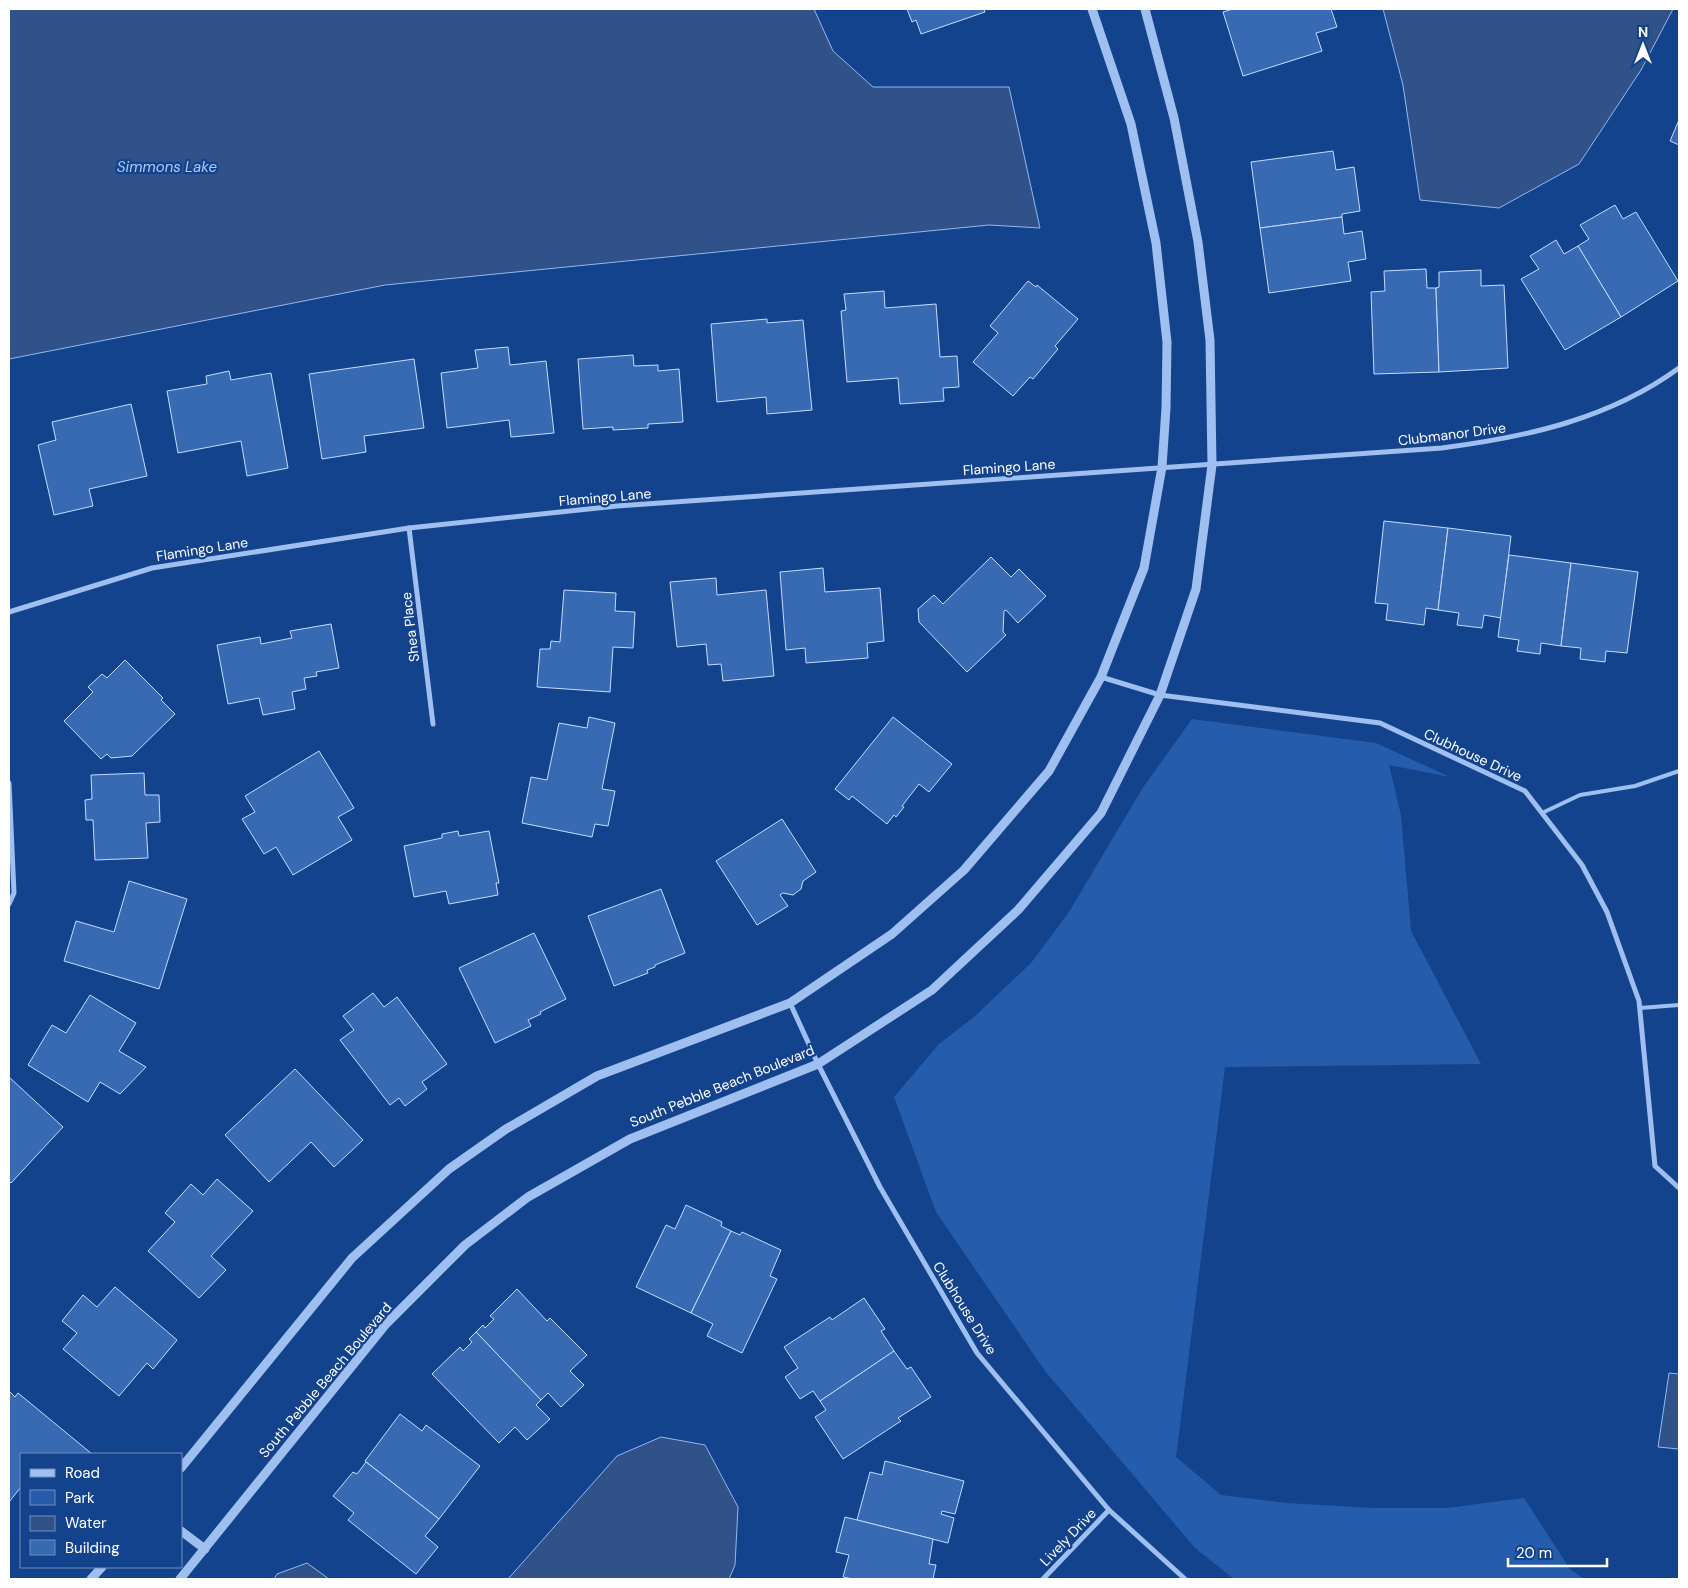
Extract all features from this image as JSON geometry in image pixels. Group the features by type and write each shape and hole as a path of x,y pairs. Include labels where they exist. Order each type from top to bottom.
{"street":[{"name":"South Pebble Beach Boulevard","path":"180,1579 386,1324 465,1245 528,1197 630,1139 818,1064 932,990 1018,910 1101,813 1160,696 1196,589 1212,465 1210,340 1198,242 1174,118 1145,9"},
{"path":"182,1467 352,1258 449,1169 506,1129 597,1076 790,1003 892,934 964,870 1048,770 1101,677 1144,568 1162,467 1166,408 1167,342 1156,243 1131,124 1096,10"},
{"name":"Clubmanor Drive","path":"1212,465 1442,448 1493,442 1538,432 1589,417 1633,397 1679,368"},
{"name":"Flamingo Lane","path":"9,612 152,568 409,528 616,506 1212,465"},
{"name":"Shea Place","path":"409,528 433,724"},
{"name":"Clubhouse Drive","path":"1101,677 1160,696 1380,723 1525,791 1582,865 1607,912 1639,1001 1655,1166 1679,1188"},
{"path":"9,783 14,893 9,904"},
{"name":"Clubhouse Drive","path":"790,1003 818,1064 880,1187 977,1353 1109,1510 1185,1579"},
{"name":"Lively Drive","path":"1043,1579 1109,1510"},
{"path":"182,1532 205,1549"},
{"path":"91,1579 101,1568"}],"lane":[{"path":"1542,813 1580,795 1635,786 1679,771"},
{"path":"1640,1008 1679,1005"}],"green space":[{"path":"1192,719 1376,743 1450,777 1389,765 1401,815 1411,931 1481,1064 1225,1067 1176,1457 1221,1495 1286,1503 1373,1508 1447,1508 1524,1498 1570,1569 1584,1579 1234,1579 1195,1548 1045,1371 936,1212 894,1097 939,1044 974,1017 1031,963 1069,912 1142,789"}],"water":[{"name":"Simmons Lake","path":"9,9 814,9 833,51 873,87 1009,87 1040,228 989,225 385,285 9,359"},
{"path":"1383,9 1673,9 1641,70 1579,164 1499,208 1420,200 1403,85"},
{"path":"1669,1373 1679,1374 1679,1449 1658,1447"},
{"path":"661,1437 705,1445 738,1507 735,1565 729,1579 508,1579 617,1456"},
{"path":"307,1563 329,1579 274,1579 277,1574"}],"building":[{"path":"907,9 984,9 985,12 921,34 916,20 912,22"},
{"path":"1233,9 1331,9 1337,27 1316,33 1322,51 1243,76 1223,12"},
{"path":"1679,120 1679,145 1670,141"},
{"path":"1333,151 1336,170 1354,167 1360,211 1342,214 1342,217 1260,228 1251,162"},
{"path":"1615,205 1623,219 1636,212 1678,281 1621,317 1578,246 1589,239 1580,225"},
{"path":"1342,217 1344,234 1362,231 1366,259 1348,262 1351,281 1269,293 1260,228"},
{"path":"1556,240 1564,254 1578,246 1621,317 1565,350 1521,279 1539,269 1530,256"},
{"path":"1426,269 1427,288 1436,288 1439,372 1374,374 1371,292 1385,291 1384,271"},
{"path":"1481,270 1481,286 1504,285 1508,368 1439,372 1436,288 1439,287 1439,272"},
{"path":"1028,281 1036,287 1037,285 1078,319 1055,346 1058,349 1033,379 1030,377 1013,396 973,362 998,333 990,326"},
{"path":"884,291 885,308 936,304 940,357 957,356 959,387 943,388 944,401 900,404 898,378 847,382 841,311 846,310 844,294"},
{"path":"767,319 767,323 803,320 812,410 767,414 766,397 717,402 711,324"},
{"path":"508,347 510,365 546,361 554,433 511,437 509,420 447,428 441,373 478,368 475,350"},
{"path":"633,355 634,366 658,365 658,371 679,369 683,422 648,424 648,428 613,430 613,427 583,429 578,359"},
{"path":"414,359 424,428 364,436 366,452 322,459 309,374"},
{"path":"229,371 231,380 271,373 288,468 247,476 241,441 178,453 167,391 207,384 206,376"},
{"path":"131,404 147,476 89,489 93,506 54,515 38,445 56,440 52,422"},
{"path":"1384,521 1448,528 1438,610 1426,608 1424,625 1386,620 1388,604 1375,603"},
{"path":"1448,528 1511,536 1501,618 1484,615 1482,628 1457,625 1459,613 1438,610"},
{"path":"1509,555 1571,563 1561,646 1541,643 1540,654 1517,651 1519,640 1498,637"},
{"path":"991,557 1011,577 1019,569 1046,596 1018,623 1006,610 1004,611 1003,632 1006,635 967,672 919,622 918,609 934,595 943,604"},
{"path":"1571,563 1638,572 1627,653 1606,651 1605,662 1580,659 1581,648 1561,646"},
{"path":"823,568 825,592 880,588 884,641 867,643 868,658 806,663 805,648 786,650 780,572"},
{"path":"716,578 717,595 766,590 774,676 723,681 721,664 708,665 706,644 677,647 670,582"},
{"path":"564,590 616,593 615,611 635,612 633,648 613,647 610,692 537,687 540,649 550,649 551,641 560,642"},
{"path":"331,624 339,668 316,672 317,676 304,678 306,689 292,692 295,709 263,715 259,698 228,704 217,645 260,637 261,644 292,638 290,631"},
{"path":"125,660 163,698 161,700 175,714 132,756 111,758 107,754 101,759 64,721 93,692 88,687 102,674 107,678"},
{"path":"589,717 615,723 602,789 615,791 608,826 595,824 592,837 522,823 531,777 547,780 559,723 587,728"},
{"path":"893,717 952,764 929,792 919,784 896,817 894,815 887,824 852,796 849,800 835,789"},
{"path":"319,751 354,808 338,817 352,840 293,875 276,847 264,854 242,819 255,812 245,796"},
{"path":"144,773 145,795 159,795 160,822 146,823 148,858 95,860 93,820 86,820 85,800 92,799 91,775"},
{"path":"782,819 816,872 803,881 801,889 793,895 783,893 780,895 788,906 757,925 716,861"},
{"path":"458,831 459,836 489,831 499,883 496,883 498,895 449,904 446,891 414,897 404,846 442,838 442,834"},
{"path":"129,881 187,899 159,989 64,961 76,921 114,932"},
{"path":"661,889 685,953 655,965 655,967 647,970 648,973 614,986 588,916"},
{"path":"534,933 566,999 528,1020 531,1026 495,1043 459,968"},
{"path":"373,993 384,1007 397,997 447,1064 422,1082 427,1089 405,1106 399,1098 390,1105 340,1040 354,1030 343,1016"},
{"path":"90,995 136,1023 119,1051 146,1067 120,1094 100,1082 88,1102 28,1065 52,1025 66,1033"},
{"path":"295,1069 363,1140 334,1167 311,1142 269,1182 225,1135"},
{"path":"9,1077 63,1127 11,1183 9,1181"},
{"path":"217,1179 253,1211 211,1256 226,1270 199,1298 148,1251 175,1222 165,1213 191,1184 203,1195"},
{"path":"686,1205 722,1222 721,1226 731,1231 691,1313 636,1287 666,1225 675,1229"},
{"path":"731,1231 740,1235 742,1232 781,1250 770,1276 777,1279 742,1353 707,1336 713,1324 691,1313"},
{"path":"115,1287 177,1340 153,1369 147,1363 119,1396 63,1349 77,1333 62,1321 83,1295 97,1307"},
{"path":"517,1289 547,1321 550,1318 587,1355 570,1371 584,1385 561,1407 548,1393 541,1400 476,1332 483,1325 485,1328 494,1319 490,1316"},
{"path":"864,1298 885,1329 881,1331 894,1351 820,1401 813,1391 800,1399 785,1377 798,1368 784,1347 830,1317 832,1320"},
{"path":"476,1332 541,1400 536,1405 550,1419 527,1440 515,1427 499,1443 432,1374 460,1347 463,1351 472,1342 469,1339"},
{"path":"894,1351 907,1369 911,1367 931,1397 898,1418 901,1421 843,1459 815,1417 826,1410 820,1401"},
{"path":"9,1391 15,1397 18,1393 91,1453 20,1453 20,1488 9,1502"},
{"path":"400,1414 422,1431 426,1425 480,1466 439,1519 365,1461"},
{"path":"885,1461 964,1481 955,1514 942,1511 941,1514 954,1518 948,1543 857,1520 870,1472 882,1475"},
{"path":"366,1462 439,1519 425,1536 438,1547 416,1574 348,1520 354,1513 333,1496 353,1472 357,1474"},
{"path":"845,1517 933,1539 929,1564 936,1565 933,1579 853,1579 843,1577 849,1555 836,1552"}]}
